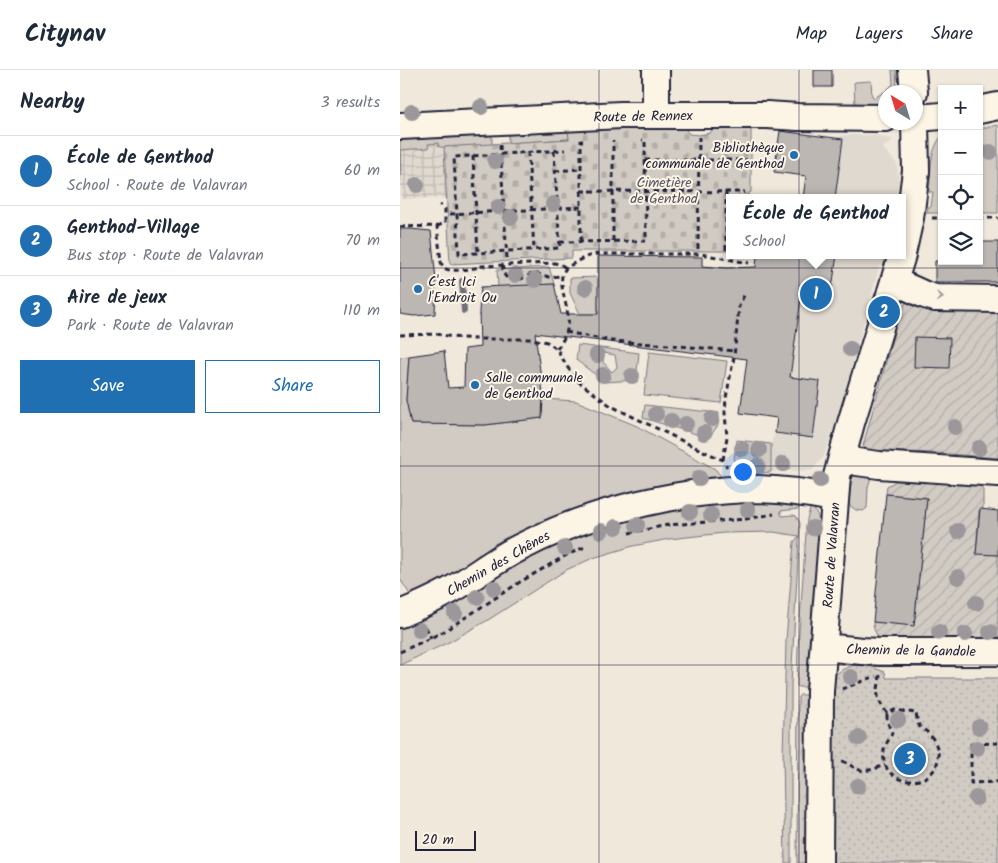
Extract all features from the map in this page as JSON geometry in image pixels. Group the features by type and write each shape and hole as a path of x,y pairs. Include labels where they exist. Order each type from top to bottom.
{"street":[{"path":"656,70 656,115"},
{"path":"912,70 913,85"},
{"path":"983,109 998,106"},
{"name":"Route de Rennex","path":"400,126 656,115 768,115 798,118 878,118"},
{"path":"923,117 938,116"},
{"name":"Route de Valavran","path":"906,236 916,171 915,130"},
{"name":"Route de Valavran","path":"820,863 820,691 834,498 842,458 901,259"},
{"path":"894,281 935,298 998,298"},
{"path":"842,458 879,465 998,473"},
{"name":"Chemin des Chênes","path":"400,614 451,590 528,543 572,524 617,509 678,496 736,490 808,493 834,498"},
{"name":"Chemin de la Gandole","path":"824,647 880,652 998,652"}],"path":[{"path":"698,249 699,135"},
{"path":"560,242 646,241 645,140"},
{"path":"581,141 581,241"},
{"path":"613,141 613,241"},
{"path":"500,144 507,259"},
{"path":"554,151 560,248 459,254 454,157 565,150"},
{"path":"528,152 534,249"},
{"path":"473,156 478,253"},
{"path":"645,160 747,160"},
{"path":"555,171 581,169"},
{"path":"581,191 745,192"},
{"path":"726,191 726,251"},
{"path":"400,227 437,226 445,223 445,209 440,205"},
{"path":"450,214 581,207"},
{"path":"983,218 998,218"},
{"path":"437,226 440,262 446,269 475,269 482,266 554,263 566,268"},
{"path":"557,349 564,338 569,323 564,299 563,272 566,268 580,260 593,254 602,253 702,254 726,259"},
{"path":"728,259 749,263"},
{"path":"502,265 505,276 512,280 520,280 534,273 550,278 562,276"},
{"path":"723,460 727,436 726,398 735,351 739,306 745,293"},
{"path":"566,332 612,340 735,351"},
{"path":"400,335 437,334 475,339 532,339 548,342 557,349 579,382 611,406 723,460 731,474"},
{"path":"621,534 668,526 746,519 775,514"},
{"path":"400,652 443,632 520,582 565,556 593,544"},
{"path":"834,691 880,673 877,692 880,702 887,713 886,721 892,733 884,748 885,765 899,779 907,782 917,781 926,777 932,771 937,761 938,749 934,741 928,732 920,726 916,713 896,710 887,713"},
{"path":"998,743 971,744 971,783 998,782"},
{"path":"836,756 856,769 874,769 885,765"}],"shaded area":[{"path":"780,130 837,138 843,135 875,135 893,140 883,148 897,164 898,194 804,194 806,176 774,172"},
{"path":"439,143 440,147 444,147 447,198 401,199 400,150 428,148 428,144"},
{"path":"757,259 885,259 884,263 879,267 839,412 824,456 812,470 771,472 771,444 777,418 740,413 745,373 751,374"}],"green space":[{"path":"892,70 896,70 897,85 893,84"},
{"path":"871,81 872,96 874,98 878,96 878,106 855,105 854,83"},
{"path":"998,125 998,213 983,213 983,128"},
{"name":"Cimetière de Genthod","path":"685,128 689,134 699,135 710,133 713,129 751,128 751,192 749,194 726,194 726,251 572,251 572,258 450,264 444,147 569,139 568,130"},
{"path":"568,130 569,139 508,143 508,135"},
{"path":"492,135 492,145 439,147 438,143 428,144 429,148 400,150 400,140"},
{"path":"938,142 938,213 927,213 928,207 931,207 933,192 929,192 935,148"},
{"path":"549,267 554,284 498,287 497,270"},
{"path":"599,277 598,314 580,314 570,293 570,278"},
{"path":"906,302 944,311 998,312 998,458 936,453 869,451 863,446 897,322"},
{"path":"578,345 639,353 636,380 605,382 576,360","holes":["604,353 615,355 617,367 612,372 603,362"]},
{"path":"649,352 727,361 721,403 644,395"},
{"path":"409,356 406,400 411,424 485,425 542,418 543,399 576,401 637,426 715,469 723,481 512,539 507,537 493,545 493,551 413,599 400,579 400,357"},
{"path":"645,405 719,413 718,425 709,438 643,418"},
{"path":"737,440 771,444 771,472 744,474 734,459"},
{"path":"868,473 871,477 868,487 867,508 863,511 856,510 849,505 852,474"},
{"path":"896,481 983,484 983,510 979,510 976,553 998,555 998,639 879,638 873,622 914,625 927,498 886,494 887,486"},
{"path":"714,500 800,502 798,509 780,511 782,516 796,516 800,523 791,684 791,863 785,863 783,756 786,640 794,542 799,536 773,532 724,533 669,539 633,546 593,558 566,570 488,620 449,642 400,665 400,622 416,616 419,621 423,619 421,614 572,532"},
{"path":"811,506 817,514 820,524 811,687 798,687 798,648 807,519"},
{"path":"855,665 866,665 885,672 886,678 998,678 998,863 829,863 828,749 833,743 834,731 834,691 832,681 845,668"},
{"path":"800,695 810,695 859,863 797,863 798,697"}],"building":[{"path":"814,70 832,70 832,87 814,87"},
{"path":"780,131 843,139 836,194 804,194 806,176 774,172"},
{"path":"400,229 431,231 436,280 435,314 414,316 400,314"},
{"path":"983,242 998,242 998,282 935,282 935,261 938,261 938,265 983,265"},
{"path":"598,256 702,257 702,266 727,268 756,267 757,259 836,259 832,288 803,284 790,377 820,381 813,438 775,433 777,418 740,413 747,359 535,333 543,393 542,418 485,425 411,424 406,400 409,356 444,351 448,388 464,387 465,349 480,347 479,311 481,287 554,284 561,314 598,314"},
{"path":"915,337 950,338 949,368 914,367"},
{"path":"886,494 927,498 914,626 873,622"},
{"path":"980,509 998,511 998,555 976,554"}],"waterway":[{"path":"462,281 464,311"}],"place":[{"name":"Bibliothèque communale de Genthod","path":"794,155"},
{"name":"C'est Ici l'Endroit Ou","path":"418,289"},
{"name":"École de Genthod","path":"816,294"},
{"name":"Genthod-Village","path":"884,312"},
{"name":"Salle communale de Genthod","path":"475,385"},
{"name":"Aire de jeux","path":"910,759"}]}
